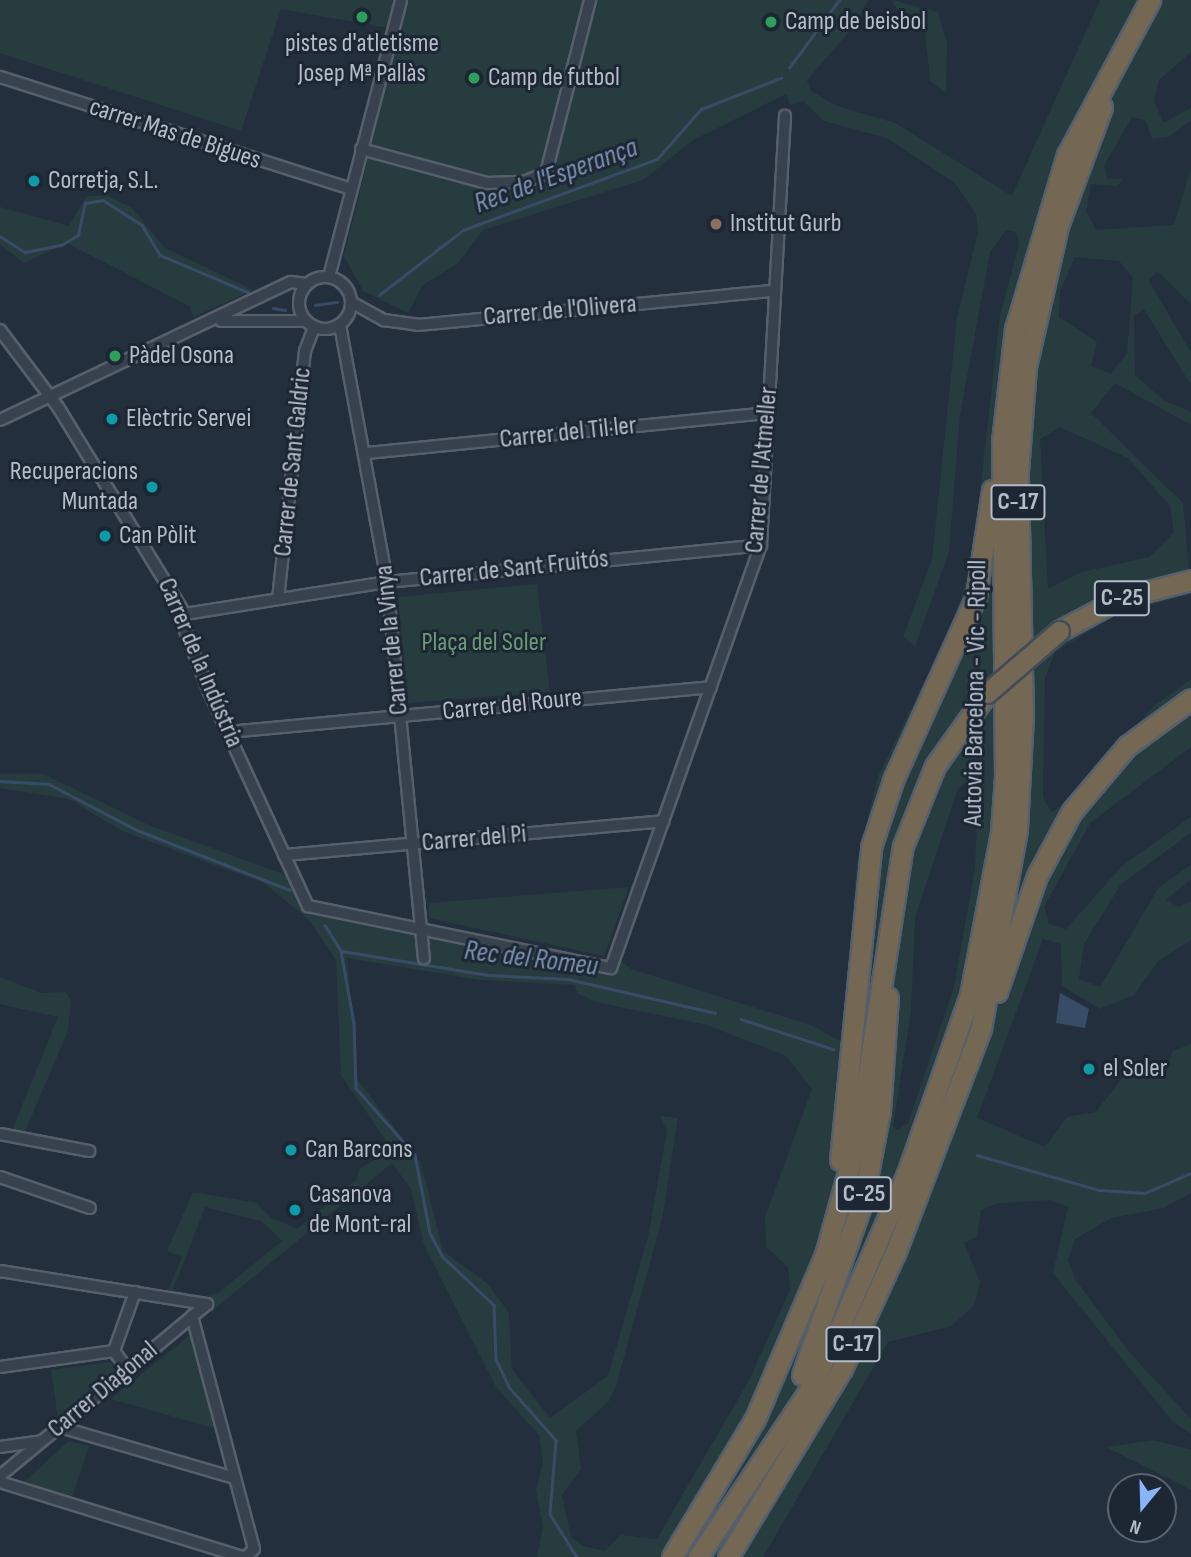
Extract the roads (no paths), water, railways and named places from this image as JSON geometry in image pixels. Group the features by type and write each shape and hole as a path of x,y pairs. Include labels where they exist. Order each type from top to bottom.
{"highway":[{"name":"Autovia Barcelona - Vic - Ripoll","path":"698,1557 789,1416 808,1392 907,1174 941,1088 979,955 1005,776 1002,441 1015,329 1050,202 1092,100 1150,0"},
{"name":"Autovia Barcelona - Vic - Ripoll","path":"728,1557 842,1369 896,1251 981,1028 1017,829 1023,716 1018,471 1035,313 1062,214 1111,86 1163,0"},
{"path":"804,1306 846,1128 871,847 894,778 976,596 1002,441"},
{"name":"C-25","path":"789,1416 863,1200 886,1065 886,961 897,872 916,802 952,738 987,693 1059,631 1121,598 1191,580"},
{"path":"981,1028 1037,876 1072,811 1127,746 1191,699"},
{"path":"673,1557 755,1419 804,1306 844,1194 886,961"}],"street":[{"path":"329,277 401,0"},
{"path":"361,149 487,183 524,182 546,173 590,0"},
{"name":"carrer Mas de Bigues","path":"0,77 350,189"},
{"name":"Carrer de l'Atmeller","path":"422,930 611,968 761,545 773,291 785,116"},
{"path":"0,420 215,322 291,282 307,284 329,277 345,285 351,302 340,325 215,322"},
{"path":"307,284 299,304 310,324"},
{"name":"Carrer de l'Olivera","path":"351,302 384,320 418,325 773,291"},
{"name":"Carrer de Sant Galdric","path":"278,599 310,324"},
{"name":"Carrer de la Vinya","path":"340,325 367,453 387,582 424,958"},
{"name":"Carrer de la Indústria","path":"0,330 48,398 186,614 185,630 228,732 308,906 422,930"},
{"name":"Carrer del Til·ler","path":"367,453 769,413"},
{"name":"Carrer de Sant Fruitós","path":"186,614 387,582 761,545"},
{"name":"Carrer del Roure","path":"228,732 711,687"},
{"name":"Carrer del Pi","path":"284,855 663,821"},
{"path":"0,1134 89,1151"},
{"path":"0,1177 90,1208"},
{"path":"0,1271 135,1292 114,1351"},
{"name":"Carrer Diagonal","path":"0,1476 207,1304 135,1292"},
{"path":"0,1482 244,1557 254,1549 192,1316"},
{"path":"0,1367 114,1351"},
{"path":"114,1351 128,1370"},
{"path":"60,1427 234,1478"},
{"path":"0,1447 42,1441"}],"water":[{"path":"1060,993 1089,1009 1085,1028 1056,1023"}],"waterway":[{"name":"Rec de l'Esperança","path":"789,68 839,0"},
{"name":"Rec de l'Esperança","path":"379,295 463,230 657,159 701,109 781,78"},
{"name":"Rec de l'Esperança","path":"0,236 25,252 61,245 78,235 85,203 103,200 142,225 160,255 250,293"},
{"path":"315,305 337,302"},
{"path":"273,308 285,310"},
{"name":"Rec del Romeu","path":"0,781 49,784 137,830 290,890"},
{"path":"325,925 341,951 354,1023 356,1088 415,1155 430,1233 443,1257 494,1305 496,1359 509,1387 556,1440 550,1514 577,1557"},
{"name":"Rec del Romeu","path":"342,951 488,975 568,979 715,1013"},
{"name":"Rec del Romeu","path":"741,1019 833,1049"},
{"name":"Rec del Romeu","path":"977,1155 1099,1190 1145,1193 1191,1173"}],"place":[{"name":"pistes d'atletisme Josep Mª Pallàs","path":"362,17"},
{"name":"Camp de beisbol","path":"771,22"},
{"name":"Camp de futbol","path":"474,78"},
{"name":"Corretja, S.L.","path":"34,181"},
{"name":"Institut Gurb","path":"716,224"},
{"name":"Pàdel Osona","path":"115,356"},
{"name":"Elèctric Servei","path":"112,419"},
{"name":"Recuperacions Muntada","path":"152,487"},
{"name":"Can Pòlit","path":"105,536"},
{"name":"el Soler","path":"1089,1069"},
{"name":"Can Barcons","path":"291,1150"},
{"name":"Casanova de Mont-ral","path":"295,1210"}],"park label":[{"name":"Plaça del Soler","path":"484,643"}]}
